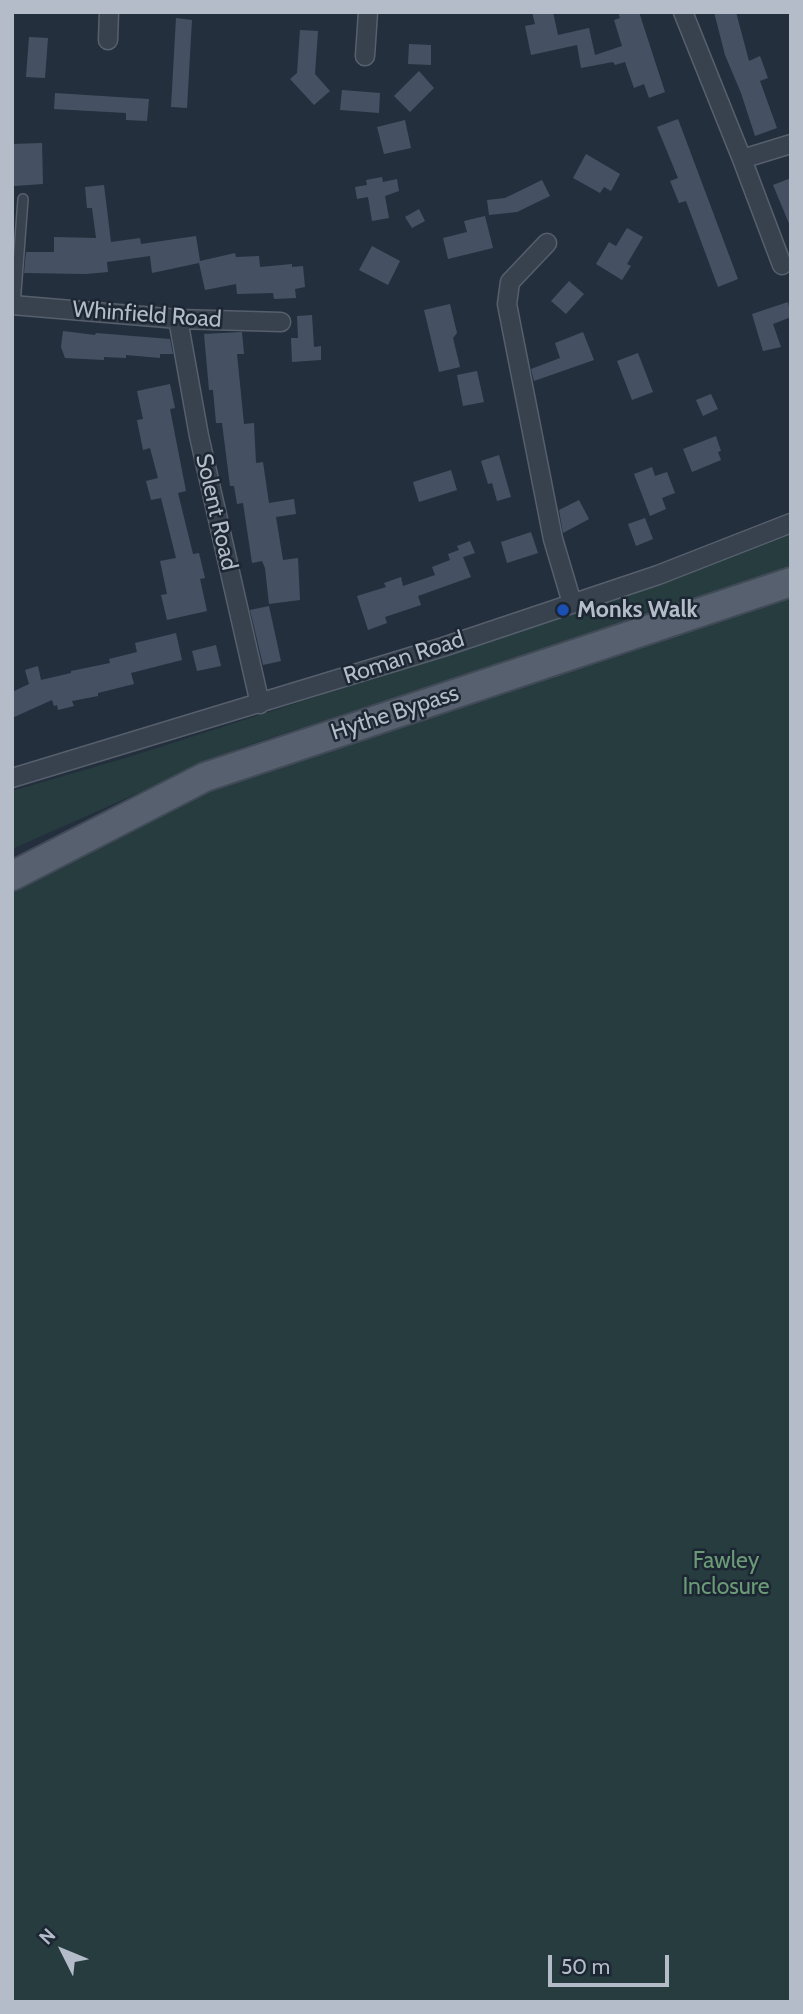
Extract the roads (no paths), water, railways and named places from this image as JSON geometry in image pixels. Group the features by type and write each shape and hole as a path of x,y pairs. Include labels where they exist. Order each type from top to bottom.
{"main road":[{"name":"Hythe Bypass","path":"12,876 205,777 791,582"}],"street":[{"path":"108,40 109,12"},
{"path":"365,56 368,12"},
{"path":"683,12 782,265"},
{"path":"742,159 791,144"},
{"path":"547,243 510,282 507,304 553,539 572,603"},
{"name":"Whinfield Road","path":"14,305 178,319 281,322"},
{"name":"Solent Road","path":"178,319 199,436 260,704"},
{"name":"Roman Road","path":"12,778 260,704 658,575 791,523"}],"lane":[{"path":"14,305 23,200"}],"place":[{"name":"Monks Walk","path":"563,610"}],"park label":[{"name":"Fawley Inclosure","path":"726,1574"}]}
